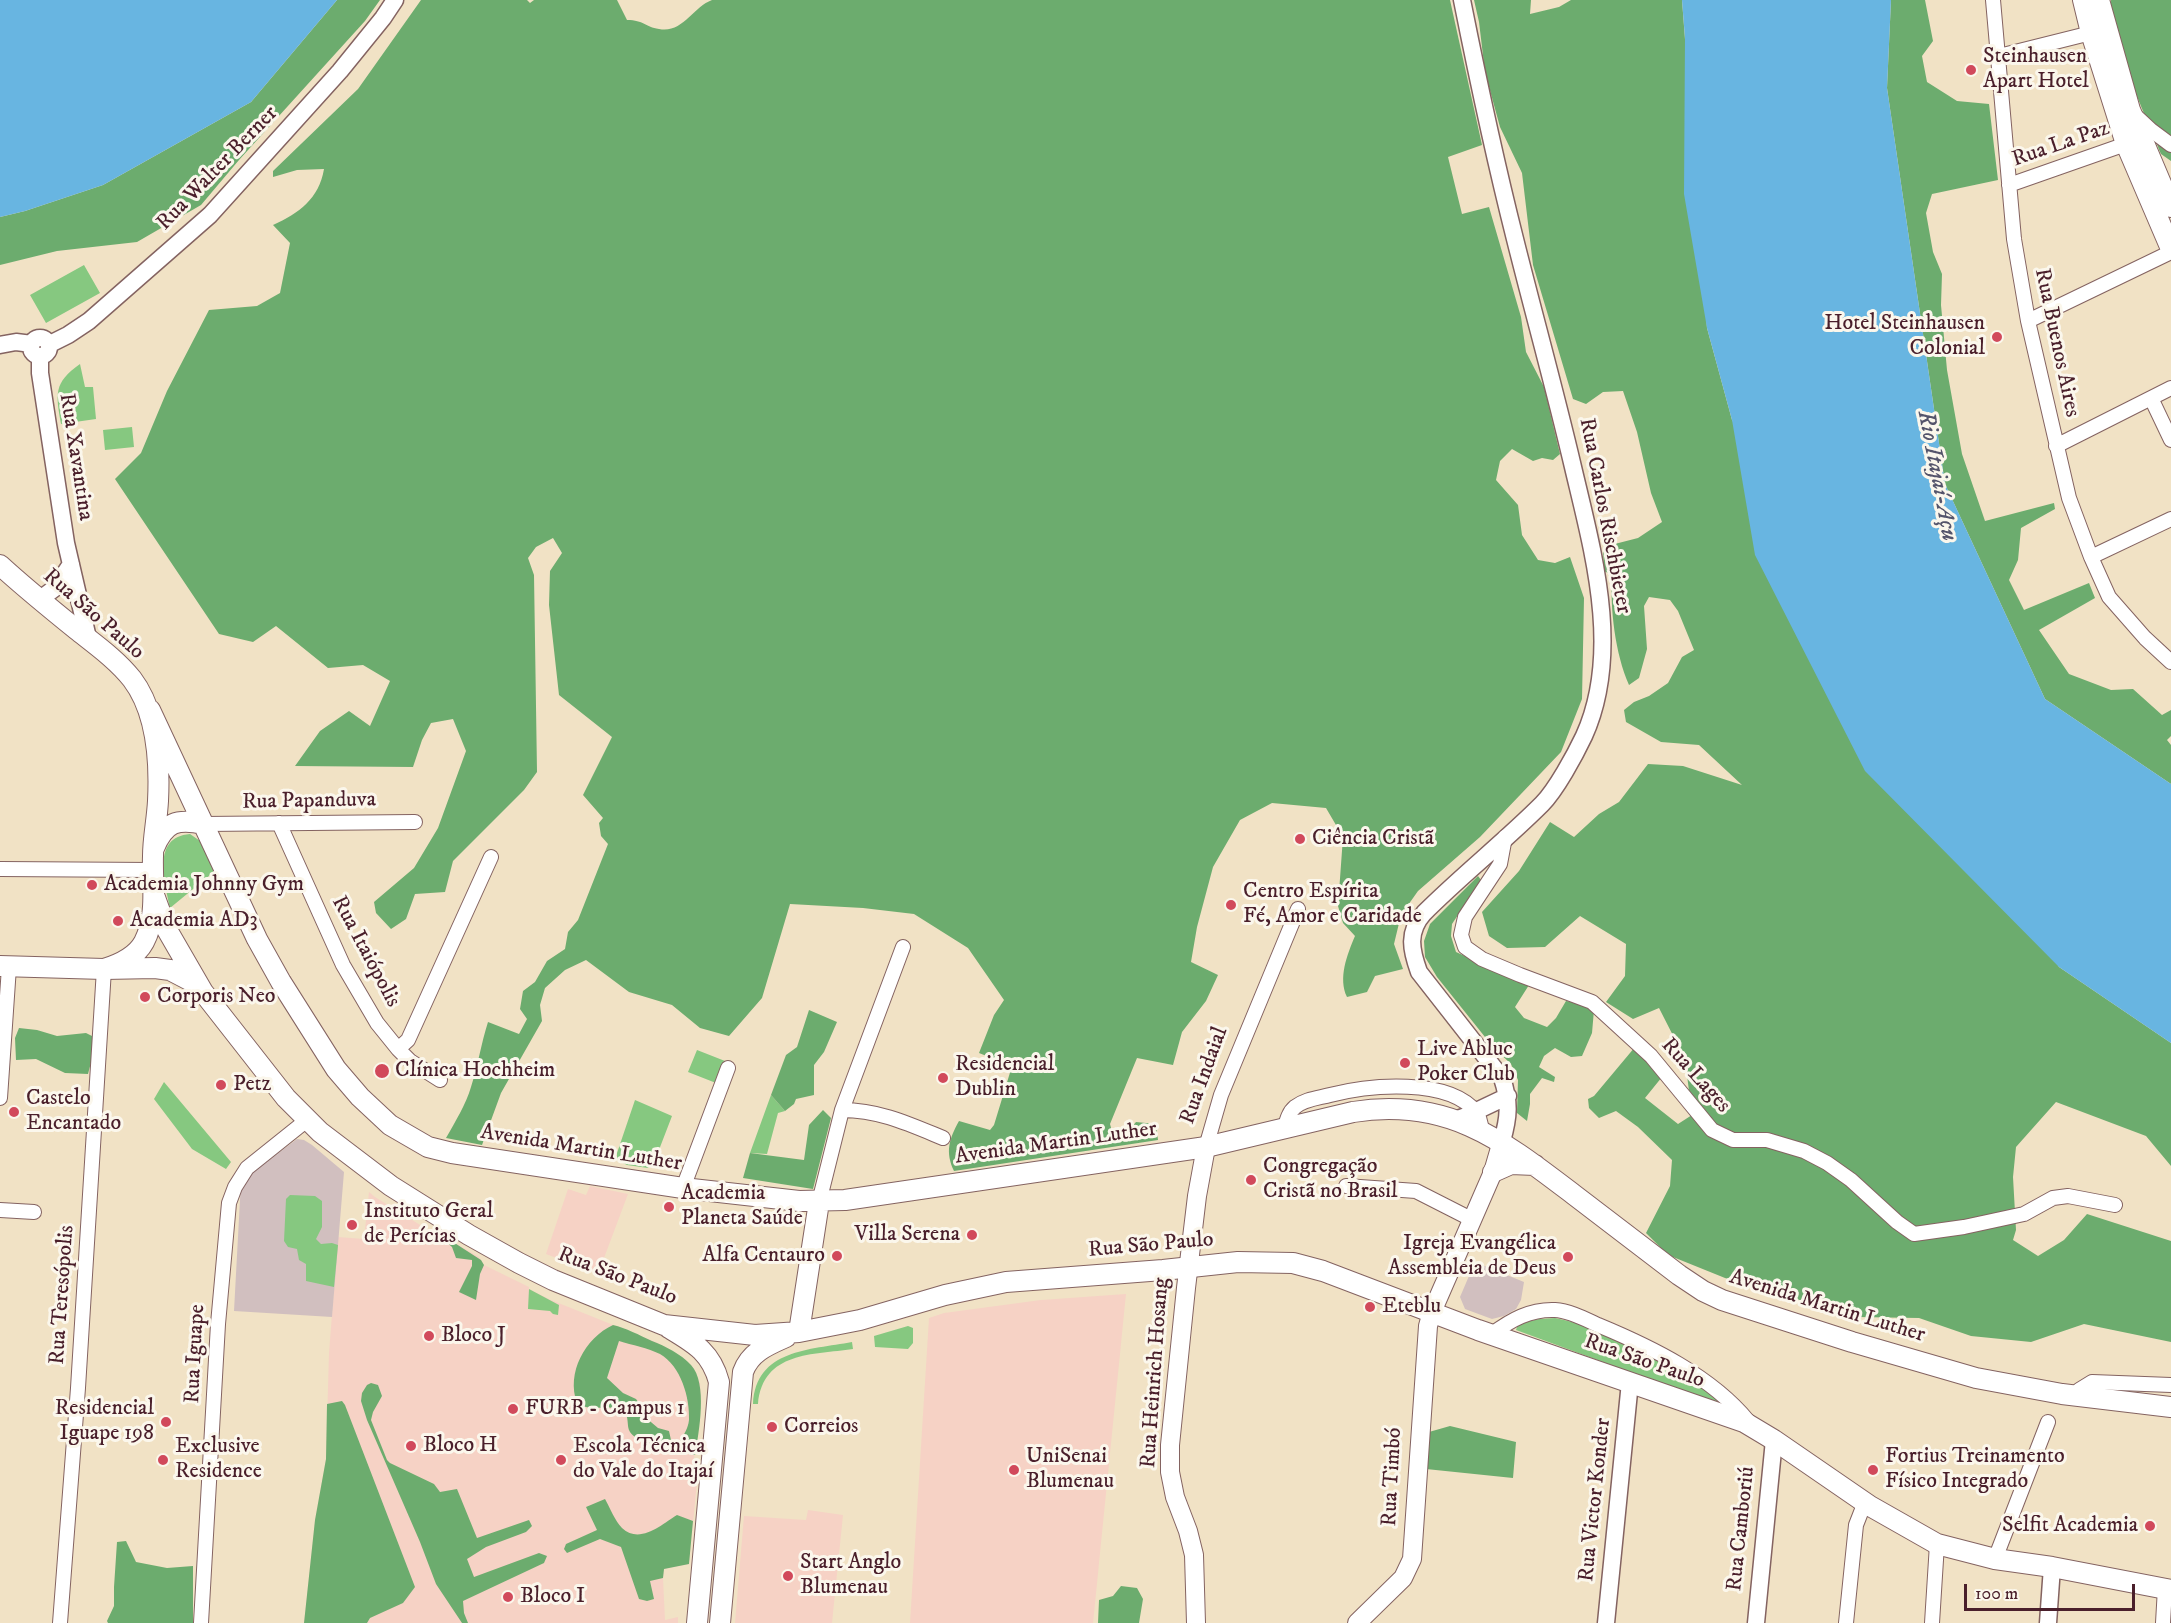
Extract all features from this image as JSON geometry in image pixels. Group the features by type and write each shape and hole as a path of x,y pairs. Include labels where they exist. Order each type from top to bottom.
{"main road":[{"path":"2083,0 2126,144 2171,250"},
{"path":"2099,0 2130,110 2171,207"},
{"name":"Rua São Paulo","path":"0,565 22,586 116,661 132,679 150,710 158,772 158,802 152,860 154,895 152,919 143,944 133,956 121,964 104,969"},
{"path":"0,573 22,586"},
{"name":"Avenida Martin Luther","path":"150,710 257,939 280,982 349,1086 390,1125 428,1147 452,1153 683,1188 819,1202 1206,1147 1285,1127 1373,1109 1416,1111 1455,1120 1479,1121 1502,1141 1679,1275 1722,1300 1840,1339 1976,1378 2076,1396 2171,1407"},
{"path":"152,860 159,835 168,826 180,820 204,824"},
{"name":"Rua São Paulo","path":"154,895 166,928 197,984 286,1098 307,1120 380,1179 483,1243 553,1280 664,1324 755,1335 799,1332 860,1320 945,1295 1006,1282 1238,1262 1293,1263 1323,1270 1453,1321 1755,1428 1865,1502 1937,1544 1995,1559 2052,1567 2168,1589"},
{"path":"5,966 104,969"},
{"name":"Rua São Paulo","path":"104,969 139,967 170,970 197,984"},
{"name":"Rua Carlos Rischbieter","path":"1432,1312 1493,1172 1502,1141"},
{"name":"Rua Indaial","path":"1188,1268 1206,1147"},
{"path":"1493,1172 1511,1164 1535,1165"},
{"path":"720,1623 743,1372 748,1361 757,1352 799,1332 819,1202"},
{"name":"Rua Heinrich Hosang","path":"1188,1268 1170,1445 1170,1472 1175,1497 1194,1555 1196,1623"},
{"path":"1445,1284 1453,1321"},
{"name":"Rua Timbó","path":"1357,1623 1403,1578 1412,1559 1426,1335 1432,1312"},
{"path":"664,1324 695,1344 712,1361 719,1382 697,1623"},
{"path":"715,1368 720,1364 732,1362 743,1372"}],"street":[{"name":"Rua Walter Berner","path":"40,348 68,335 89,321 210,215 340,71 395,0"},
{"name":"Rua Carlos Rischbieter","path":"1462,0 1515,240 1546,354 1581,500 1600,599 1602,632 1595,702 1584,736 1543,803 1424,913 1416,922 1412,936 1412,952 1419,972 1503,1078 1508,1096 1507,1123 1502,1141"},
{"name":"Rua Buenos Aires","path":"1993,0 2014,239 2028,321 2069,498 2109,597 2145,638 2171,662"},
{"path":"1999,56 2091,33"},
{"path":"2130,110 2171,145"},
{"name":"Rua La Paz","path":"2009,185 2126,144"},
{"path":"2028,321 2171,250"},
{"path":"0,345 16,342 40,348"},
{"name":"Rua Xavantina","path":"40,348 40,374 71,564 88,638"},
{"path":"2056,446 2171,388"},
{"path":"2151,398 2171,440"},
{"path":"2091,557 2171,519"},
{"path":"39,600 55,588 71,564"},
{"name":"Rua Papanduva","path":"204,824 415,822"},
{"name":"Rua Itaiópolis","path":"279,823 344,965 377,1023 398,1049 422,1070 440,1080"},
{"name":"Rua Lages","path":"1505,837 1500,864 1465,917 1461,935 1465,947 1482,959 1592,1002 1650,1056 1712,1130 1733,1140 1767,1140 1804,1151 1827,1163 1851,1180 1897,1222 1914,1234 1954,1229 2024,1214 2054,1198 2077,1197 2115,1205"},
{"path":"398,1049 408,1040 491,857"},
{"path":"0,869 152,860"},
{"name":"Rua Indaial","path":"1206,1147 1221,1095 1264,986 1298,909"},
{"path":"819,1202 842,1110 903,947"},
{"path":"0,1098 5,966"},
{"name":"Rua Teresópolis","path":"60,1623 78,1389 104,969"},
{"path":"683,1188 728,1068"},
{"name":"Avenida Martin Luther","path":"1285,1127 1289,1114 1300,1103 1344,1091 1386,1085 1414,1087 1448,1094 1479,1121"},
{"path":"1479,1121 1508,1096"},
{"path":"842,1110 862,1110 883,1114 943,1138"},
{"name":"Rua Iguape","path":"201,1623 218,1324 229,1203 235,1187 247,1168 307,1120"},
{"path":"1346,1186 1416,1191 1473,1220"},
{"path":"0,1210 34,1212"},
{"path":"1492,1334 1513,1319 1529,1313 1556,1310 1570,1313 1629,1337 1675,1361 1730,1402 1755,1428"},
{"name":"Rua Victor Konder","path":"1606,1623 1630,1382"},
{"path":"2076,1396 2079,1390 2092,1382 2171,1385"},
{"path":"1995,1559 2048,1422"},
{"name":"Rua Camboriú","path":"1755,1623 1774,1440"},
{"path":"1846,1623 1856,1525 1865,1502"},
{"path":"1932,1623 1937,1544"},
{"path":"2048,1623 2052,1567"},
{"path":"2163,1623 2168,1589"}],"shaded area":[{"path":"297,1139 312,1145 344,1172 332,1317 234,1311 241,1181"},
{"path":"590,1186 628,1194 598,1274 546,1254 568,1189 586,1195"},
{"name":"FURB - Campus 1","path":"369,1192 438,1236 450,1240 479,1257 484,1265 551,1300 658,1343 691,1365 700,1383 701,1398 693,1468 693,1476 697,1482 689,1564 664,1569 663,1578 665,1620 678,1617 678,1623 304,1623 315,1520 326,1459 329,1353 338,1237 364,1239"},
{"path":"1475,1262 1524,1282 1521,1300 1516,1309 1504,1316 1492,1319 1465,1309 1460,1297"},
{"name":"UniSenai Blumenau","path":"1126,1294 1093,1623 910,1623 929,1318 944,1313 1041,1300"},
{"name":"Start Anglo Blumenau","path":"808,1510 843,1515 832,1623 735,1623 744,1516 806,1520"}],"green space":[{"path":"337,0 380,0 365,21 201,205 137,242 57,251 0,265 0,217 103,185 251,102"},
{"path":"421,0 527,0 530,3 534,0 617,0 627,20 637,21 654,28 667,29 681,24 705,3 712,0 1450,0 1482,145 1448,157 1462,214 1489,207 1521,317 1526,352 1544,387 1560,454 1553,460 1542,458 1533,461 1512,449 1500,461 1496,480 1518,505 1522,535 1538,560 1555,563 1570,557 1584,598 1582,699 1561,752 1480,837 1418,891 1401,915 1394,944 1403,969 1375,976 1367,992 1347,997 1343,974 1355,936 1343,923 1338,906 1343,837 1326,808 1272,803 1240,820 1213,867 1197,927 1191,962 1218,975 1206,1001 1182,1032 1173,1065 1137,1058 1110,1124 1113,1135 1121,1140 1136,1122 1156,1124 1158,1140 954,1171 949,1146 959,1121 990,1130 994,1125 1012,1066 979,1053 994,1015 1004,1000 968,948 914,914 863,908 790,904 762,998 729,1036 700,1028 672,1005 629,992 586,960 565,970 545,988 540,1005 542,1021 501,1093 482,1145 446,1138 469,1093 488,1022 519,1034 527,1019 520,1009 523,991 535,982 547,961 565,949 568,932 578,920 608,844 601,836 599,823 603,818 583,795 612,737 559,695 549,605 550,571 562,553 553,538 536,547 528,558 534,575 537,772 524,790 453,861 445,892 415,894 406,919 391,929 376,913 374,902 414,868 438,828 466,751 453,719 431,723 422,740 413,767 295,766 320,731 349,711 370,726 390,681 363,665 328,668 276,626 253,642 219,634 115,479 141,453 167,391 209,310 257,306 280,293 290,243 273,225 299,210 313,197 324,169 297,170 273,177 273,171 358,89"},
{"path":"1474,0 1531,0 1530,14 1559,7 1571,0 1682,0 1707,328 1732,420 2059,967 2171,1043 2171,1166 2146,1136 2056,1102 2016,1147 2013,1177 2016,1230 2013,1240 2038,1256 2064,1240 2087,1214 2171,1241 2171,1342 2084,1324 2031,1342 1971,1336 1919,1318 1857,1317 1725,1278 1668,1255 1646,1233 1670,1186 1672,1160 1638,1127 1616,1111 1599,1118 1589,1108 1588,1099 1594,1096 1635,1047 1662,1077 1645,1098 1678,1124 1692,1115 1685,1059 1659,1008 1633,1019 1606,1002 1625,976 1626,944 1580,916 1545,947 1507,948 1489,936 1482,912 1519,871 1550,822 1574,837 1599,814 1619,802 1648,764 1683,766 1742,785 1699,745 1661,742 1626,722 1624,710 1668,683 1682,657 1694,650 1678,611 1670,600 1649,597 1644,606 1647,649 1639,678 1629,685 1617,645 1612,602 1612,575 1604,571 1603,547 1638,538 1662,522 1651,493 1637,432 1623,391 1603,392 1586,404 1573,399 1533,265 1522,173 1500,127 1485,72"},
{"path":"1891,0 1925,0 1933,41 1922,56 1927,82 1957,101 1989,104 1998,180 1932,194 1926,213 1933,252 1942,274 1941,305 1947,370 1962,454 1985,521 2054,503 2055,509 2021,528 2018,560 2009,580 2024,610 2089,583 2095,598 2039,630 2069,674 2111,690 2133,689 2162,715 2171,710 2171,736 2167,740 2171,745 2171,784 2045,699 1945,484 1887,88"},
{"path":"2111,0 2171,0 2171,161 2161,154 2129,76 2115,33"},
{"path":"84,265 100,293 46,323 30,295"},
{"path":"80,364 85,387 93,387 96,419 61,424 58,390 65,377"},
{"path":"132,427 134,447 105,450 103,430"},
{"path":"190,834 203,843 215,871 170,908 164,874 165,852 170,843 178,837"},
{"path":"1478,876 1481,880 1452,924 1451,936 1456,952 1529,985 1515,1007 1524,1018 1547,1027 1556,1018 1566,1001 1579,1003 1594,1010 1592,1033 1582,1056 1571,1057 1555,1048 1544,1056 1539,1067 1555,1077 1554,1082 1542,1078 1530,1094 1527,1121 1517,1113 1518,1080 1511,1064 1493,1047 1437,977 1425,957 1424,941 1430,924"},
{"path":"809,1010 837,1022 824,1052 814,1065 814,1095 796,1099 794,1104 785,1111 771,1095 786,1055 797,1047"},
{"path":"19,1028 57,1036 86,1033 94,1037 94,1051 88,1074 65,1073 36,1059 16,1060 15,1038"},
{"path":"697,1050 725,1061 716,1083 688,1072"},
{"path":"164,1082 231,1162 226,1169 192,1149 154,1099"},
{"path":"771,1095 785,1111 778,1113 767,1154 750,1153"},
{"path":"635,1100 672,1116 657,1155 648,1168 627,1165 617,1160 617,1153"},
{"path":"823,1110 831,1118 813,1189 743,1178 750,1153 804,1160 809,1125"},
{"path":"290,1195 315,1196 322,1201 322,1227 316,1239 321,1244 338,1245 334,1287 306,1281 306,1264 299,1260 297,1249 288,1247 284,1241 286,1199"},
{"path":"443,1239 450,1240 481,1260 484,1265 480,1274 476,1300 459,1292 472,1266 472,1260 456,1258 452,1247"},
{"path":"529,1289 559,1305 558,1315 550,1311 528,1309"},
{"path":"1555,1318 1621,1339 1653,1355 1688,1376 1725,1407 1516,1330 1518,1324"},
{"path":"613,1325 662,1345 691,1365 696,1373 701,1395 695,1455 683,1453 680,1441 689,1420 688,1402 683,1383 674,1366 660,1354 619,1341 607,1378 623,1393 636,1399 646,1413 645,1417 658,1428 669,1431 673,1449 643,1441 633,1435 623,1411 582,1406 577,1403 574,1380 580,1358 594,1338"},
{"path":"908,1326 913,1328 913,1343 908,1349 875,1347 874,1336"},
{"path":"852,1342 853,1349 807,1355 780,1365 769,1374 762,1387 758,1404 753,1404 756,1386 764,1372 775,1362 803,1351"},
{"path":"371,1383 378,1385 382,1396 371,1420 390,1463 434,1484 440,1492 457,1489 477,1538 529,1520 532,1526 526,1532 486,1547 467,1559 474,1577 539,1553 547,1556 544,1563 463,1601 468,1623 462,1623 436,1584 367,1420 361,1401 362,1393"},
{"path":"342,1401 415,1587 403,1603 370,1618 367,1623 304,1623 315,1520 326,1459 327,1404"},
{"path":"1450,1426 1516,1442 1513,1478 1426,1469 1429,1432"},
{"path":"605,1499 617,1522 629,1533 643,1534 651,1531 677,1515 693,1521 689,1564 664,1569 663,1578 650,1581 654,1599 647,1601 639,1599 621,1547 600,1539 567,1553 564,1549 566,1544 597,1530 586,1507"},
{"path":"126,1541 136,1562 167,1568 193,1566 193,1623 108,1623 114,1606 117,1542"},
{"path":"1121,1586 1137,1588 1143,1599 1139,1623 1098,1623 1099,1600 1113,1596"}],"water":[{"path":"0,0 337,0 251,102 103,185 0,217"},
{"name":"Rio Itajaí-Açu","path":"1682,0 1891,0 1887,88 1945,484 2045,699 2171,784 2171,1043 2059,967 1865,771 1755,555 1732,420 1707,328 1684,194 1685,38"}],"place":[{"name":"Steinhausen Apart Hotel","path":"1971,70"},
{"name":"Hotel Steinhausen Colonial","path":"1997,337"},
{"name":"Ciência Cristã","path":"1300,839"},
{"name":"Academia Johnny Gym","path":"92,885"},
{"name":"Centro Espírita Fé, Amor e Caridade","path":"1231,905"},
{"name":"Academia AD3","path":"118,921"},
{"name":"Corporis Neo","path":"145,997"},
{"name":"Live Abluc Poker Club","path":"1405,1063"},
{"name":"Clínica Hochheim","path":"382,1071"},
{"name":"Residencial Dublin","path":"943,1078"},
{"name":"Petz","path":"221,1085"},
{"name":"Castelo Encantado","path":"14,1112"},
{"name":"Congregação Cristã no Brasil","path":"1251,1180"},
{"name":"Academia Planeta Saúde","path":"669,1207"},
{"name":"Instituto Geral de Perícias","path":"352,1225"},
{"name":"Villa Serena","path":"972,1235"},
{"name":"Alfa Centauro","path":"837,1256"},
{"name":"Igreja Evangélica Assembleia de Deus","path":"1568,1257"},
{"name":"Eteblu","path":"1370,1307"},
{"name":"Bloco J","path":"429,1336"},
{"name":"FURB - Campus 1","path":"513,1409"},
{"name":"Residencial Iguape 198","path":"166,1422"},
{"name":"Correios","path":"772,1427"},
{"name":"Bloco H","path":"411,1446"},
{"name":"Exclusive Residence","path":"163,1460"},
{"name":"Escola Técnica do Vale do Itajaí","path":"561,1460"},
{"name":"UniSenai Blumenau","path":"1014,1470"},
{"name":"Fortius Treinamento Físico Integrado","path":"1873,1470"},
{"name":"Selfit Academia","path":"2150,1526"},
{"name":"Start Anglo Blumenau","path":"788,1576"},
{"name":"Bloco I","path":"508,1597"}]}
